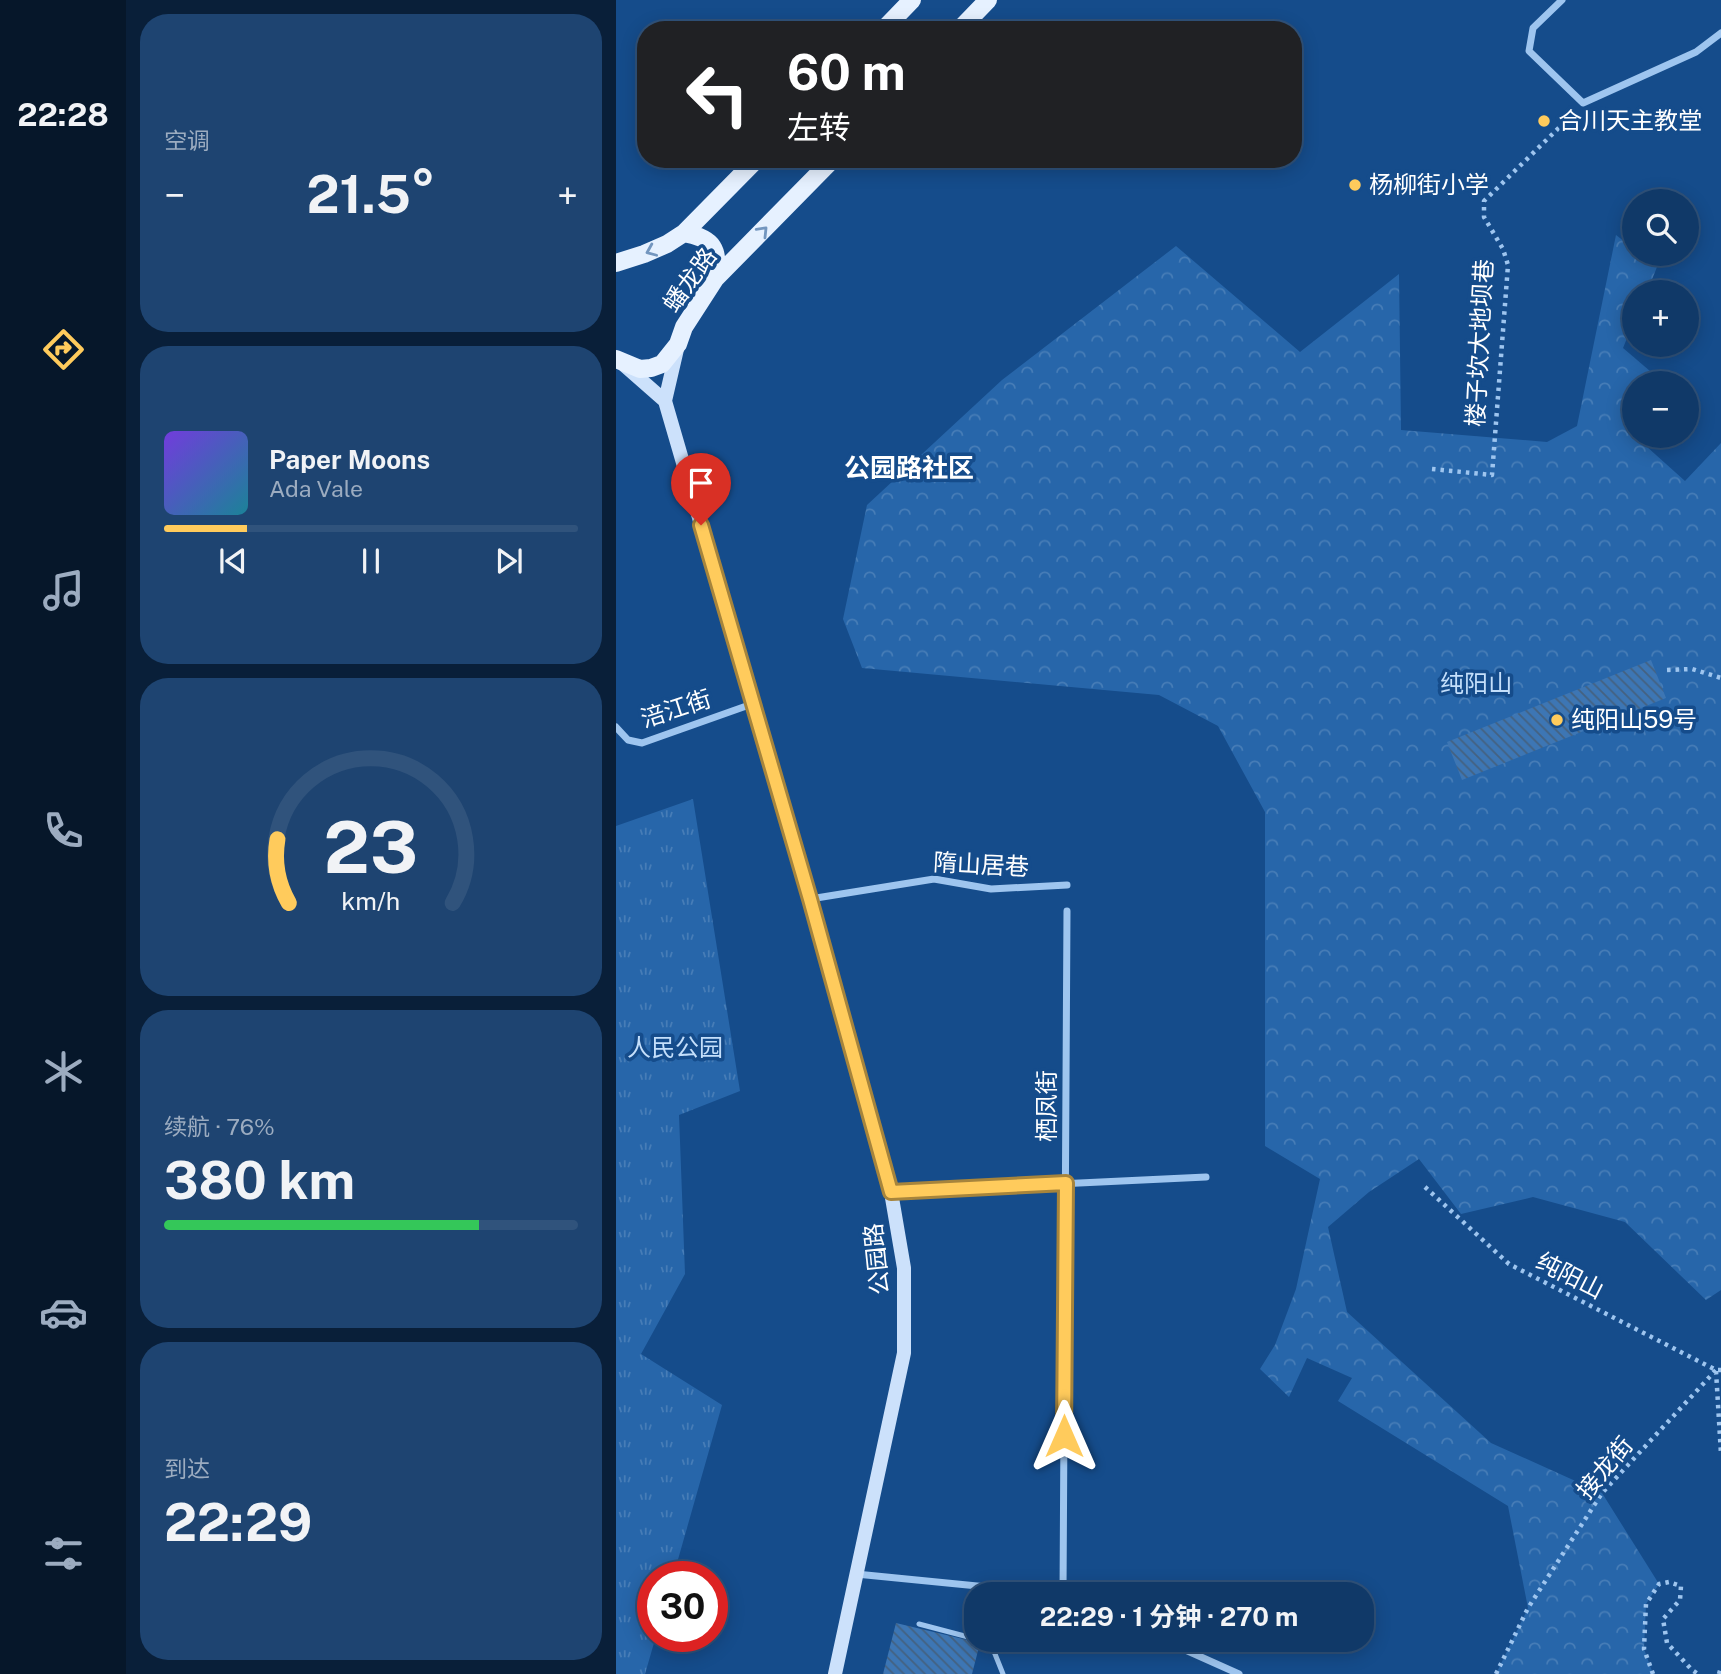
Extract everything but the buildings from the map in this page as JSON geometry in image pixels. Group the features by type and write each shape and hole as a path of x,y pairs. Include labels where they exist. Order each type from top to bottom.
{"main road":[{"path":"892,21 912,0"},
{"path":"968,21 988,0"},
{"name":"蟠龙路","path":"616,263 645,254 684,233 748,168"},
{"name":"蟠龙路","path":"665,401 684,327 715,279 824,168"},
{"path":"684,233 700,236 712,245 717,256 715,279"},
{"path":"617,359 640,369 651,368 662,364 678,344"},
{"path":"617,359 665,401"},
{"name":"公园路","path":"665,401 810,899 891,1192 904,1268 904,1353 835,1674"}],"street":[{"path":"1562,0 1533,28 1529,51 1583,103 1696,52 1721,33"},
{"name":"涪江街","path":"616,727 628,740 642,743 753,703"},
{"name":"隋山居巷","path":"810,899 934,879 991,889 1067,886"},
{"name":"栖凤街","path":"1061,1582 1067,911"},
{"path":"891,1192 1206,1177"},
{"path":"856,1574 964,1585"},
{"path":"1190,1652 1239,1674"}],"lane":[{"path":"919,1624 964,1635"},
{"path":"994,1652 1003,1674"}],"path":[{"name":"楼子坎大地坝巷","path":"1432,468 1492,475 1508,265 1503,249 1484,217 1484,201 1583,103"},
{"path":"1667,670 1692,669 1721,678"},
{"name":"纯阳山","path":"1425,1187 1509,1264 1718,1370"},
{"path":"1718,1370 1721,1454"},
{"name":"接龙街","path":"1496,1674 1528,1608 1602,1493 1718,1370"},
{"path":"1653,1674 1643,1648 1646,1604 1659,1584 1669,1582 1681,1586 1680,1600 1663,1619 1667,1643 1698,1674"},
{"path":"1719,1674 1721,1667"}],"green space":[{"name":"纯阳山","path":"1616,235 1622,240 1622,266 1657,267 1652,280 1622,280 1622,357 1634,357 1650,371 1622,371 1622,448 1648,448 1685,481 1721,443 1721,1290 1706,1300 1625,1222 1533,1197 1461,1214 1419,1159 1369,1192 1328,1227 1347,1312 1491,1443 1602,1493 1659,1584 1646,1604 1644,1649 1653,1674 1496,1674 1528,1608 1508,1506 1338,1401 1352,1378 1307,1358 1289,1397 1260,1369 1275,1345 1296,1289 1320,1179 1265,1146 1265,812 1218,726 1159,695 862,668 843,619 867,505 1002,380 1176,246 1300,352 1399,274 1401,430 1547,442 1577,426"},
{"name":"人民公园","path":"693,799 740,1091 679,1115 685,1274 641,1354 722,1405 678,1561 637,1561 637,1652 651,1652 645,1674 616,1674 616,826"}],"place":[{"name":"合川天主教堂","path":"1544,121"},
{"name":"杨柳街小学","path":"1355,185"},
{"name":"纯阳山59号","path":"1557,720"}],"district":[{"name":"公园路社区","path":"909,468"}],"route":[{"path":"701,525 810,899 891,1192 1066,1183 1064,1436"}]}
